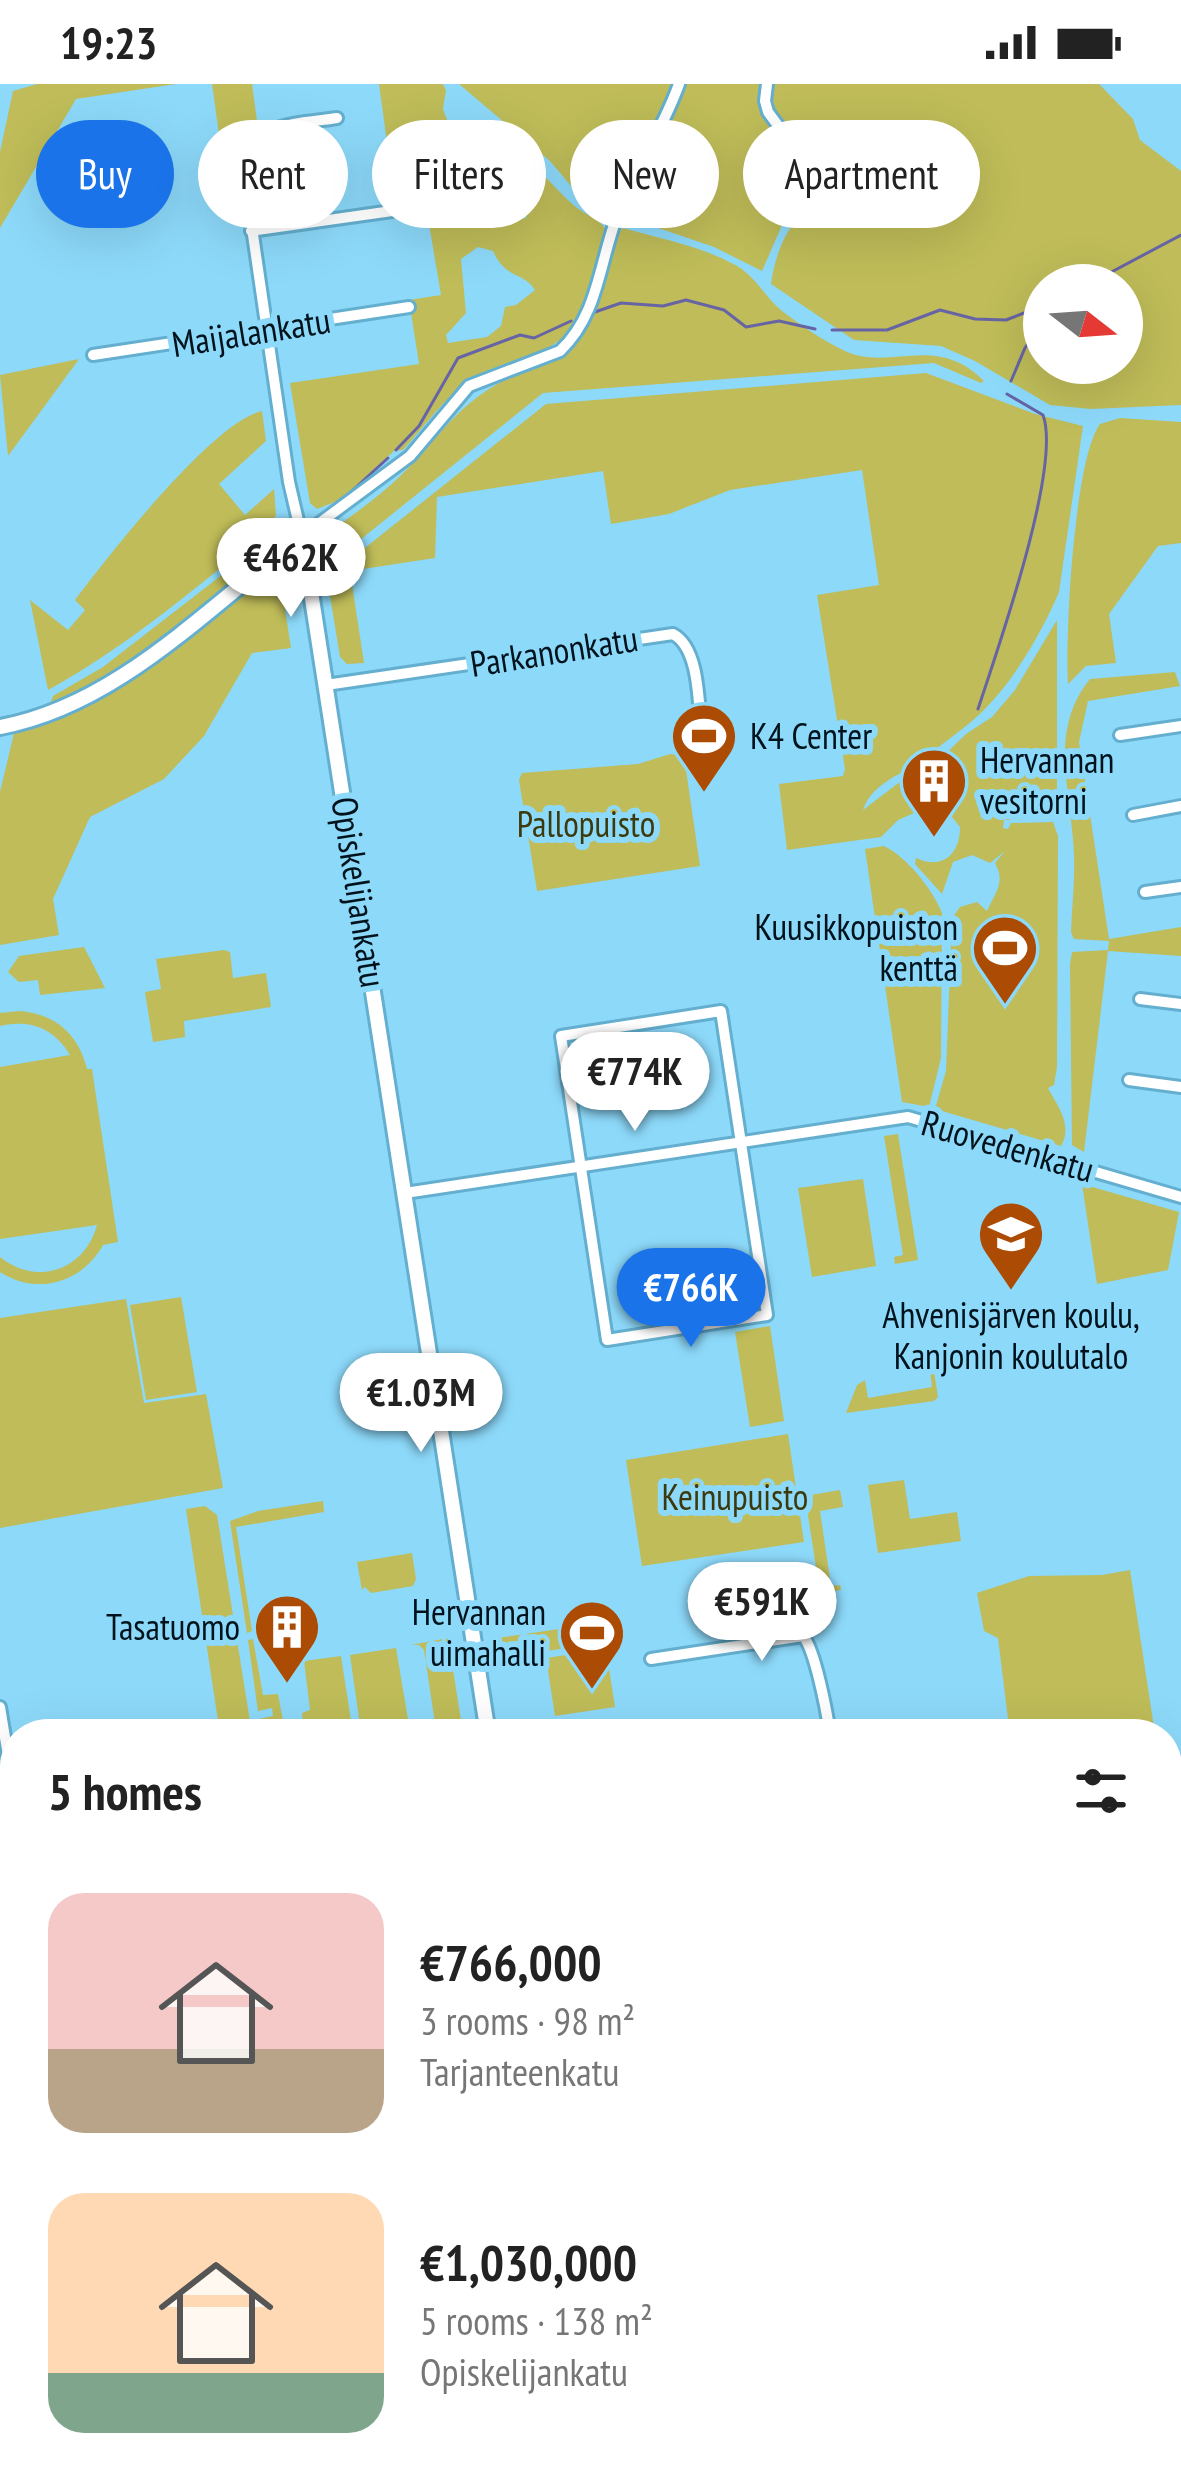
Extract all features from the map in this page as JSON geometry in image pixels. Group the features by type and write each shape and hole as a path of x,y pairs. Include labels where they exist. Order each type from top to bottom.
{"main road":[{"name":"Opiskelijankatu","path":"303,542 486,1719"},
{"path":"0,727 44,717 101,689 282,552 303,542"}],"street":[{"path":"303,542 410,456 469,386 567,345 589,310 615,222 679,84"},
{"path":"767,84 765,101 774,120"},
{"name":"Opiskelijankatu","path":"303,542 289,482 243,166 255,139 268,129 337,118"},
{"path":"251,231 372,214"},
{"name":"Maijalankatu","path":"93,356 409,308"},
{"name":"Parkanonkatu","path":"326,685 673,634 683,639 690,654 702,736"},
{"path":"1120,735 1181,726"},
{"path":"1133,815 1181,806"},
{"path":"1145,892 1181,887"},
{"path":"1141,999 1181,1004"},
{"path":"721,1011 767,1315 607,1340 581,1166 561,1036 721,1011"},
{"path":"1129,1081 1181,1087"},
{"name":"Ruovedenkatu","path":"405,1192 908,1117 1181,1197"},
{"path":"651,1659 803,1636 811,1645 828,1719"}],"green space":[{"path":"37,84 176,84 76,99 64,120 36,120 36,167 0,228 0,152 13,91"},
{"path":"212,84 252,84 257,120 217,120"},
{"path":"379,84 443,84 447,120 384,120"},
{"path":"459,84 674,84 658,120 570,120 570,185 546,158 546,120 502,120"},
{"path":"685,84 764,84 768,120 743,120 743,228 781,228 762,271 714,247 658,228 719,228 719,120 669,120"},
{"path":"770,84 1099,84 1133,119 1140,140 1181,171 1181,405 1091,409 1050,405 941,346 854,340 771,284 777,256 791,228 980,228 980,120 777,120 770,110"},
{"path":"546,178 570,201 570,228 605,228 607,233 585,307 563,337 542,351 470,380 403,450 394,451 340,500 317,509 310,503 290,383 419,364 409,300 441,295 430,228 546,228","holes":["478,247 493,251 503,267 535,290 516,305 505,307 501,326 487,337 448,343 446,335 466,313 461,259"]},
{"path":"623,228 724,259 750,276 782,311 845,351 879,358 948,359 984,381 934,363 543,393 325,568 323,536 390,485 465,407 491,388 555,359 572,346 591,312"},
{"path":"79,359 8,456 0,375"},
{"path":"926,373 1035,414 1083,426 1059,592 1036,639 984,710 882,785 863,810 937,762 992,717 1015,690 1057,620 1057,809 1050,818 1004,820 1003,828 1011,823 1053,822 1058,836 1057,1067 1054,1085 1048,1088 1065,1123 1061,1146 935,1109 946,1071 952,918 960,907 977,902 987,911 999,882 995,863 1005,851 990,863 972,855 953,862 942,894 915,864 916,858 934,862 948,858 957,845 960,827 948,812 928,807 898,820 881,837 787,850 779,784 843,776 845,769 817,595 879,585 862,470 730,490 669,514 611,524 603,471 437,497 435,558 350,571 364,663 347,664 340,657 327,578 546,404"},
{"path":"262,411 266,441 219,484 245,515 274,489 276,515 267,531 133,636 48,690 30,600 68,630 85,610 75,600 162,493 217,439"},
{"path":"1120,418 1181,422 1181,543 1158,546 1109,614 1116,663 1086,666 1068,684 1070,590 1084,473 1100,424"},
{"path":"277,536 275,549 113,675 59,705 51,702 53,696 103,667"},
{"path":"278,564 291,648 252,653 204,736 164,779 90,817 53,899 59,935 0,945 0,792 14,733 88,705 122,685"},
{"path":"1175,672 1180,686 1088,701 1079,742 1109,939 1181,927 1181,956 1108,951 1084,1152 1072,1145 1070,964 1072,952 1108,950 1109,941 1074,939 1071,932 1074,855 1065,764 1069,720 1090,679"},
{"name":"Pallopuisto","path":"670,754 684,756 700,866 537,891 519,780 522,773 638,764"},
{"path":"884,846 918,875 942,913 941,1058 929,1107 902,1102 865,849"},
{"path":"84,947 105,988 40,995 38,980 19,982 8,972 19,956"},
{"path":"230,952 233,978 266,973 271,1007 184,1021 185,1037 153,1042 145,992 161,989 156,959"},
{"path":"20,1011 64,1028 87,1069 92,1069 118,1242 103,1245 71,1277 43,1284 0,1272 0,1257 29,1271 58,1269 82,1253 97,1225 0,1239 0,1067 70,1055 57,1038 40,1028 0,1026 0,1013"},
{"path":"898,1134 918,1260 895,1264 894,1257 903,1255 884,1136"},
{"path":"863,1179 876,1266 812,1277 798,1188"},
{"path":"1082,1184 1179,1212 1168,1270 1097,1284"},
{"path":"181,1297 197,1392 146,1400 130,1305"},
{"path":"126,1299 144,1403 206,1394 223,1488 0,1528 0,1318"},
{"name":"Keinupuisto","path":"770,1326 784,1421 750,1427 735,1332"},
{"path":"930,1371 934,1371 938,1397 934,1401 846,1413 857,1385 865,1380 868,1398 932,1387"},
{"name":"Keinupuisto","path":"788,1434 804,1542 642,1566 626,1460"},
{"path":"904,1480 910,1519 957,1512 961,1541 878,1553 868,1485"},
{"path":"840,1490 843,1507 820,1511 831,1586 840,1585 841,1590 820,1593 805,1496"},
{"path":"323,1501 324,1512 236,1527 252,1631 247,1633 230,1521 258,1511"},
{"path":"205,1506 217,1515 250,1719 218,1719 186,1509"},
{"path":"412,1553 413,1586 371,1593 365,1587 362,1590 357,1562"},
{"path":"1130,1570 1153,1719 1008,1719 998,1638 984,1631 977,1593 1029,1576"},
{"path":"598,1601 607,1641 495,1660 491,1639 600,1623"},
{"path":"448,1638 461,1719 434,1719 424,1650 411,1645"},
{"path":"253,1639 263,1695 278,1694 283,1719 259,1719 273,1716 272,1708 258,1711 248,1640"},
{"path":"396,1648 408,1719 359,1719 350,1655"},
{"path":"606,1649 615,1707 555,1716 546,1658"},
{"path":"341,1656 351,1719 303,1719 302,1713 310,1710 304,1661"}],"waterway":[{"path":"1126,264 1181,235"},
{"path":"595,312 621,303 663,306 686,300 724,310 746,327 779,321 815,329"},
{"path":"832,330 887,330 940,310 975,319 1006,320 1023,313"},
{"path":"396,450 419,426 458,358 520,335 534,338 571,321"},
{"path":"1011,381 1023,353"},
{"path":"978,709 1025,560 1044,475 1043,415 1007,394"},
{"path":"341,501 388,458"}],"place":[{"name":"K4 Center","path":"704,795"},
{"name":"Hervannan vesitorni","path":"934,840"},
{"name":"Kuusikkopuiston kenttä","path":"1005,1007"},
{"name":"Ahvenisjärven koulu, Kanjonin koulutalo","path":"1011,1293"},
{"name":"Tasatuomo","path":"287,1686"},
{"name":"Hervannan uimahalli","path":"592,1692"}]}
